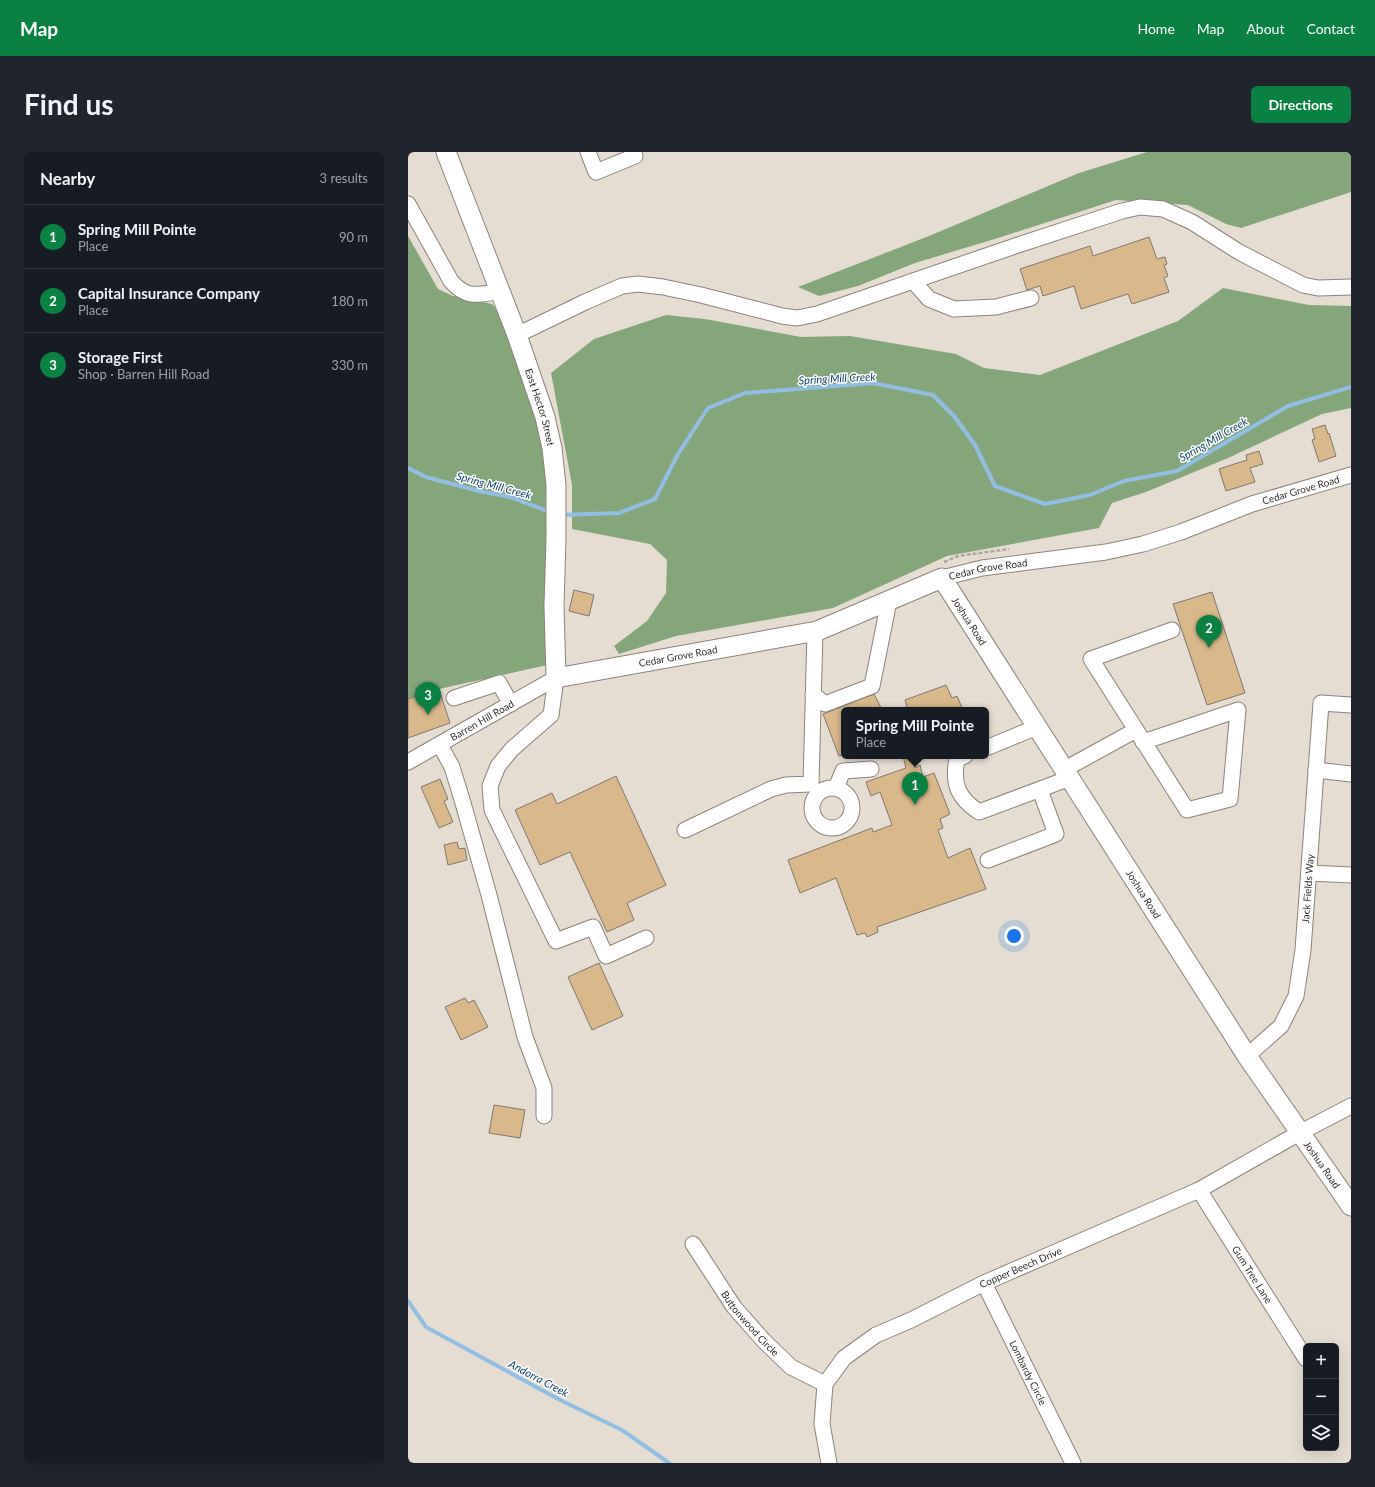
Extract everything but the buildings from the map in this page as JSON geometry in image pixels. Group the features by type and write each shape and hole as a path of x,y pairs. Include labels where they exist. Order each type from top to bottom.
{"main road":[{"name":"East Hector Street","path":"446,152 517,335 545,417 552,448 556,486 554,606 556,678"},
{"name":"Cedar Grove Road","path":"556,678 815,632 942,578"},
{"name":"Joshua Road","path":"942,578 1247,1056 1351,1206"}],"street":[{"path":"588,152 596,172 635,156 634,152"},
{"path":"408,204 451,281 457,288 469,294 478,295 500,291"},
{"path":"517,335 622,286 638,284 679,290 782,316 797,318 817,314 1122,211 1140,207 1163,209 1192,222 1239,252 1303,285 1318,288 1351,287"},
{"path":"913,281 929,299 954,309 996,307 1031,298"},
{"name":"Cedar Grove Road","path":"942,578 982,568 1106,552 1143,544 1181,532 1252,504 1351,475"},
{"path":"813,694 824,704 872,686 888,601"},
{"path":"957,759 955,771 956,784 961,795 969,805 979,812 1040,790 1139,736 1238,710 1230,799 1187,810 1139,736 1091,659 1172,630"},
{"path":"685,830 771,789 786,785 814,788 823,789 836,788 847,794 852,806 849,818 840,827 827,828 816,821 813,816 812,803 814,788 813,694 815,632"},
{"path":"556,678 550,715 512,749 498,766 490,786 492,810 556,941 593,927 606,956 646,938"},
{"name":"Barren Hill Road","path":"408,762 556,678"},
{"path":"454,698 499,682 511,704"},
{"name":"Jack Fields Way","path":"1247,1056 1281,1026 1296,996 1303,950 1322,703 1351,705"},
{"path":"989,747 1038,727"},
{"path":"440,745 452,766 461,795 525,1037 544,1088 544,1116"},
{"path":"836,788 843,771 871,769"},
{"path":"1316,770 1351,774"},
{"path":"988,860 1056,834 1040,790"},
{"path":"1309,873 1351,875"},
{"name":"Copper Beech Drive","path":"825,1384 844,1358 876,1335 911,1320 984,1282 1199,1190 1301,1132 1351,1106"},
{"name":"Gum Tree Lane","path":"1199,1190 1303,1354"},
{"name":"Buttonwood Circle","path":"693,1244 734,1307 764,1341 791,1367 825,1384"},
{"name":"Lombardy Circle","path":"984,1282 1073,1463"},
{"path":"825,1384 822,1424 829,1463"}],"green space":[{"path":"1147,152 1351,152 1351,192 1241,228 1226,224 1188,205 1116,200 915,263 858,286 819,296 798,287 929,236 1079,173"},
{"path":"408,236 438,289 453,296 492,304 517,335 545,417 556,663 439,689 408,699"},
{"path":"1223,288 1309,305 1351,306 1351,408 1322,414 1228,458 1146,492 1112,503 1099,528 947,556 833,608 676,636 619,654 614,646 647,621 666,593 667,560 650,544 572,529 572,485 551,373 594,339 666,315 705,319 801,337 850,336 956,354 984,368 1040,375 1178,321"}],"waterway":[{"name":"Spring Mill Creek","path":"560,515 619,513 655,499 678,454 708,408 745,393 873,383 933,395 954,416 975,445 995,486 1045,504 1090,495 1124,481 1177,471 1288,406 1351,387"},
{"name":"Spring Mill Creek","path":"408,468 426,477 479,491 510,497 550,512"},
{"name":"Andorra Creek","path":"408,1301 426,1327 560,1400 622,1430 669,1463"}],"place":[{"name":"Capital Insurance Company","path":"1209,648"},
{"name":"Storage First","path":"428,715"},
{"name":"Spring Mill Pointe","path":"915,805"}]}
